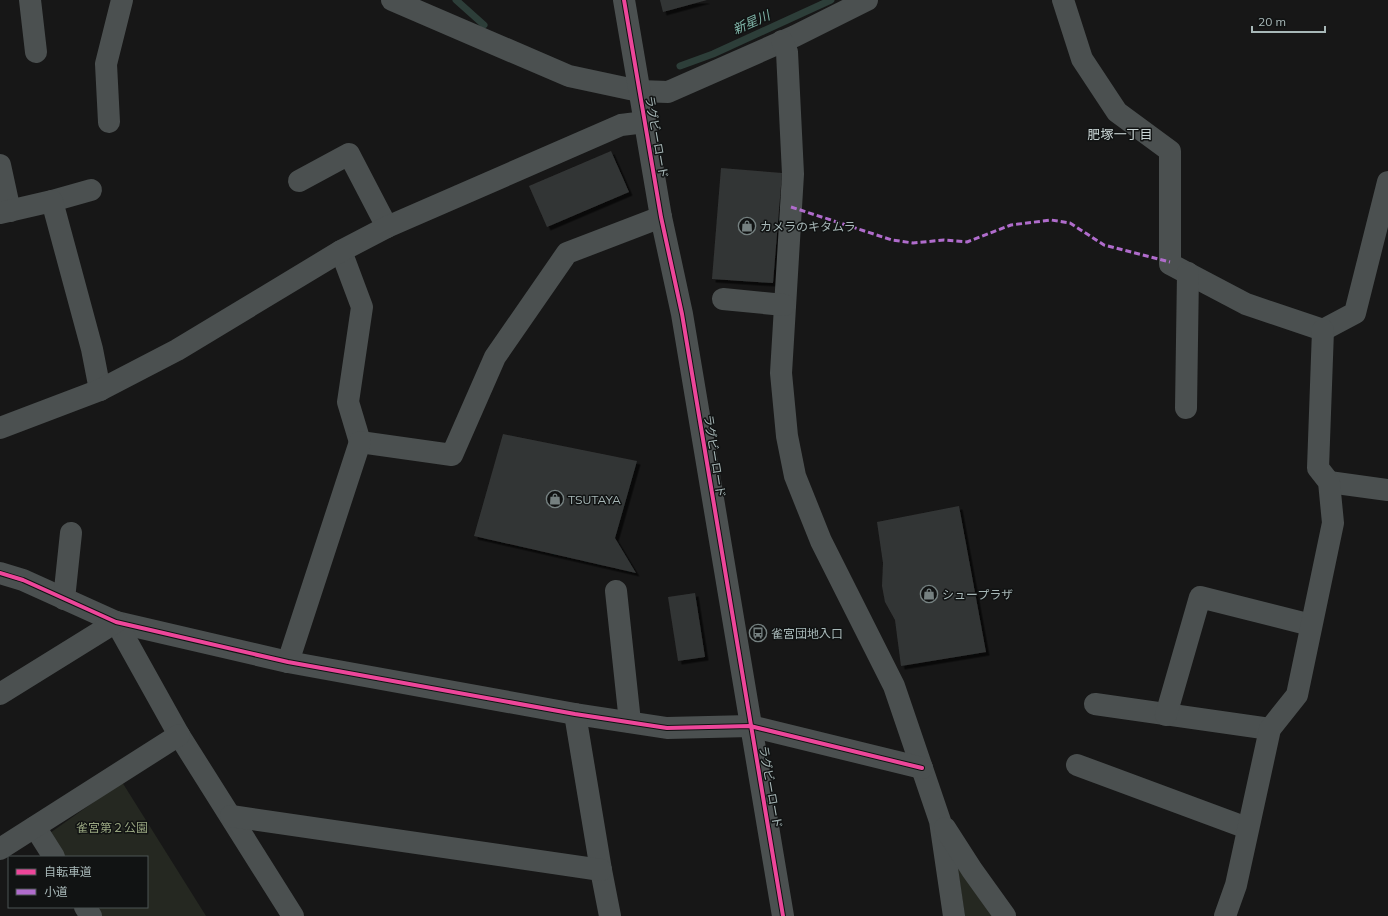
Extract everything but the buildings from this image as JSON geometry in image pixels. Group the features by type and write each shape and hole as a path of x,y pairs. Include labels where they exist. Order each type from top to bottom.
{"street":[{"path":"30,0 36,52"},
{"path":"109,122 106,64 122,0"},
{"path":"392,0 569,76 639,91 668,92 782,42 867,0"},
{"name":"ラグビーロード","path":"624,0 661,217 682,314 783,916"},
{"path":"1063,0 1082,58 1117,112 1170,151 1170,264 1246,304 1323,330 1355,313 1388,182"},
{"path":"782,42 787,52 793,174 781,374 787,436 795,476 832,563 894,686 940,821 954,916"},
{"path":"0,428 100,390 177,350 341,251 387,227 622,125 645,122"},
{"path":"299,181 349,154 387,227"},
{"path":"0,165 5,212 91,190"},
{"path":"52,201 92,349 100,390"},
{"path":"360,442 452,455 495,357 567,253 661,217"},
{"path":"288,662 360,442 348,402 362,307 341,251"},
{"path":"1186,408 1188,273"},
{"path":"723,300 784,305"},
{"path":"1225,916 1236,885 1270,729 1297,695 1332,523 1329,482 1318,468 1323,330"},
{"path":"1329,482 1388,490"},
{"path":"64,599 71,533"},
{"path":"0,572 23,580 116,622 288,662 575,714 667,728 750,726 922,768"},
{"path":"616,591 630,722"},
{"path":"1166,715 1200,597 1311,625"},
{"path":"0,694 116,622"},
{"path":"116,622 178,735 294,916"},
{"path":"1095,704 1270,729"},
{"path":"575,714 610,916"},
{"path":"0,849 178,735"},
{"path":"1077,765 1248,828"},
{"path":"231,816 601,870"},
{"path":"940,821 1004,916"},
{"path":"35,827 53,856"}],"green space":[{"name":"雀宮第２公園","path":"122,782 206,916 101,916 97,908 148,908 148,856 64,856 50,833"},
{"path":"957,865 992,916 965,916"}],"waterway":[{"name":"新星川","path":"456,0 484,25"},
{"name":"新星川","path":"680,66 713,54 831,0"}],"marked path":[{"path":"791,207 892,240 913,243 944,240 967,242 1011,225 1051,220 1070,223 1104,245 1170,262"}],"cycle path":[{"path":"624,0 661,217 682,314 783,916"},
{"path":"0,573 23,580 116,622 288,662 575,714 667,728 750,726 922,768"}],"place":[{"name":"カメラのキタムラ","path":"747,226"},
{"name":"TSUTAYA","path":"555,499"},
{"name":"シュープラザ","path":"929,594"},
{"name":"雀宮団地入口","path":"758,633"}],"district":[{"name":"肥塚一丁目","path":"1120,134"}]}
